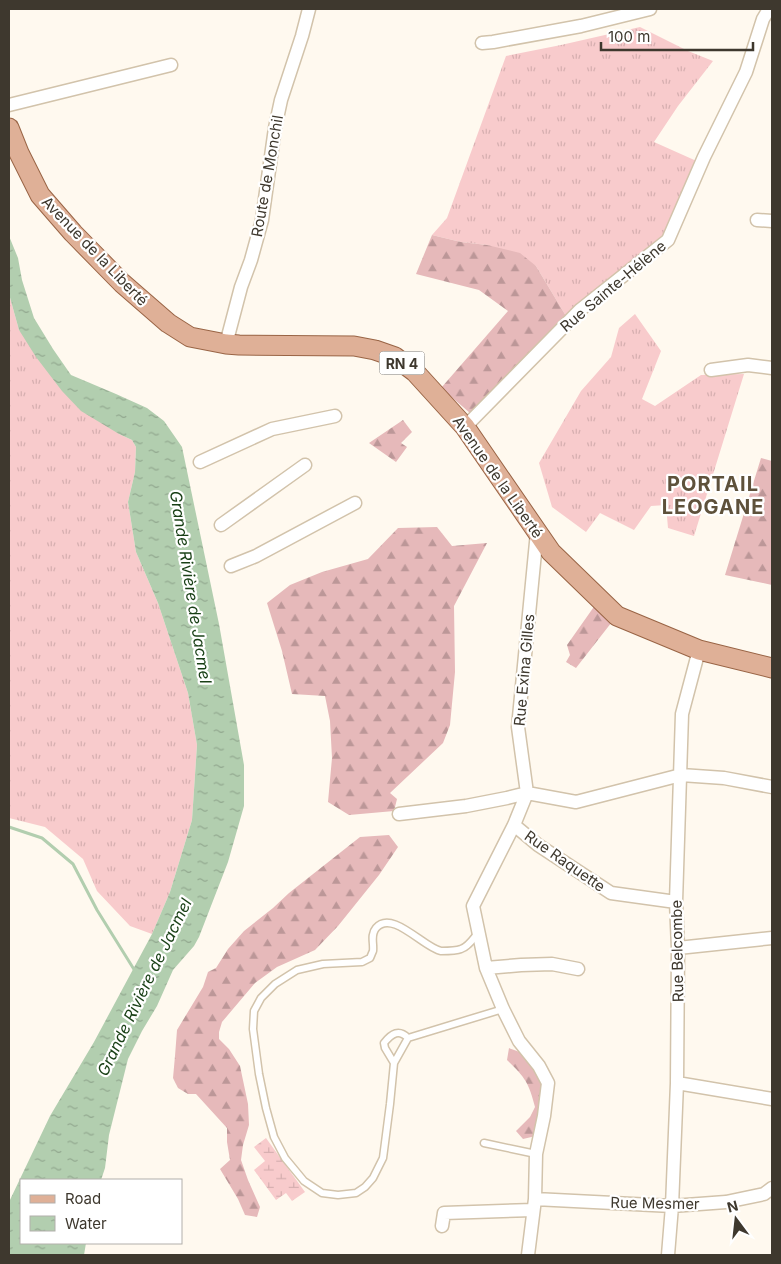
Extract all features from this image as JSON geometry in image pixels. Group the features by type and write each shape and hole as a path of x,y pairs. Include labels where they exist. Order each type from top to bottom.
{"main road":[{"name":"Avenue de la Liberté","path":"9,128 40,195 66,226 122,283 168,323 190,337 226,344 354,346 375,350 395,358 415,372 465,427 551,552 617,616 699,650 772,668"}],"street":[{"name":"Route de Monchil","path":"226,344 262,220 275,128 281,100 309,9"},
{"path":"482,43 581,26 650,9"},
{"name":"Rue Sainte-Hélène","path":"465,427 580,310 668,240 704,157 746,72 763,19 769,9"},
{"path":"9,105 171,65"},
{"path":"756,220 772,221"},
{"path":"711,370 748,365 772,368"},
{"path":"200,462 272,429 334,416"},
{"path":"221,526 305,465"},
{"path":"231,566 256,556 355,503"},
{"name":"Rue Exina Gilles","path":"528,1255 534,1205 536,1154 544,1116 548,1083 539,1066 519,1041 503,1009 486,968 473,906 514,825 527,793 518,727 537,532"},
{"name":"Rue Belcombe","path":"668,1255 677,1083 678,948 676,902 682,714 699,650"},
{"path":"399,814 466,806 527,793 576,802 681,775 724,778 772,787"},
{"name":"Rue Raquette","path":"514,825 538,845 611,892 676,902"},
{"path":"678,948 772,938"},
{"path":"486,968 552,964 578,969"},
{"path":"677,1083 772,1099"},
{"name":"Rue Mesmer","path":"442,1226 444,1213 534,1205 672,1206 726,1202 764,1194 772,1188"}],"lane":[{"path":"479,933 460,950 441,951 394,924 388,922 380,924 374,929 372,939 373,950 370,958 362,962 324,964 297,970 275,984 261,998 254,1011 253,1029 259,1074 274,1137 285,1158 304,1181 322,1193 338,1195 356,1193 365,1187 373,1178 383,1158 394,1063 408,1038 503,1009"},
{"path":"394,1063 385,1048 384,1042 389,1036 400,1032 408,1038"},
{"path":"484,1143 536,1154"}],"green space":[{"path":"640,27 713,61 678,106 654,142 701,163 665,239 566,316 536,266 487,245 461,242 432,235 447,218 506,56"},
{"path":"432,235 520,253 536,266 566,316 470,413 441,388 508,311 479,290 416,274"},
{"path":"9,294 19,330 119,434 132,440 136,447 135,472 128,502 136,552 158,603 188,693 197,745 192,820 170,892 152,934 130,926 97,891 83,859 45,827 9,818"},
{"path":"635,314 661,351 642,399 655,406 701,375 744,374 694,536 668,528 666,505 651,506 634,530 600,513 586,532 552,507 539,463 581,391 611,357 619,328"},
{"path":"403,420 412,432 401,443 407,447 396,462 369,443"},
{"path":"761,458 772,461 772,585 725,575"},
{"path":"437,527 452,546 487,543 454,606 455,672 450,725 443,743 390,793 397,799 394,811 349,815 328,802 332,758 330,721 325,696 292,694 282,651 267,603 290,585 322,572 368,559 398,528"},
{"path":"598,601 615,618 576,668 566,662 570,655 567,645"},
{"path":"389,835 398,847 379,875 338,926 315,950 277,967 255,983 222,1022 219,1039 229,1049 240,1066 248,1104 249,1125 241,1160 260,1207 257,1217 245,1215 220,1169 230,1160 227,1128 196,1094 188,1094 178,1088 173,1078 177,1030 203,987 208,972 216,968 228,949 244,931 360,837"},
{"path":"509,1048 519,1052 529,1062 543,1088 545,1104 540,1135 523,1139 516,1131 530,1117 535,1107 526,1081 507,1060"},
{"path":"266,1138 305,1192 292,1201 286,1193 276,1200 254,1170 265,1161 254,1147"}],"water":[{"name":"Grande Rivière de Jacmel","path":"9,236 18,258 22,280 34,318 71,375 147,408 164,421 182,447 219,624 244,765 244,806 228,862 199,937 194,946 173,970 157,1006 128,1059 109,1135 105,1168 101,1179 20,1179 20,1244 86,1244 84,1255 9,1255 9,1202 50,1116 94,1042 152,934 170,892 192,820 197,745 188,693 158,603 136,552 128,502 135,472 136,447 132,440 81,411 62,391 36,357 19,330 9,294"}],"waterway":[{"name":"Grande Rivière de Jacmel","path":"9,827 42,838 73,864 97,910 135,971"}],"district":[{"name":"PORTAIL LEOGANE","path":"713,496"}]}
